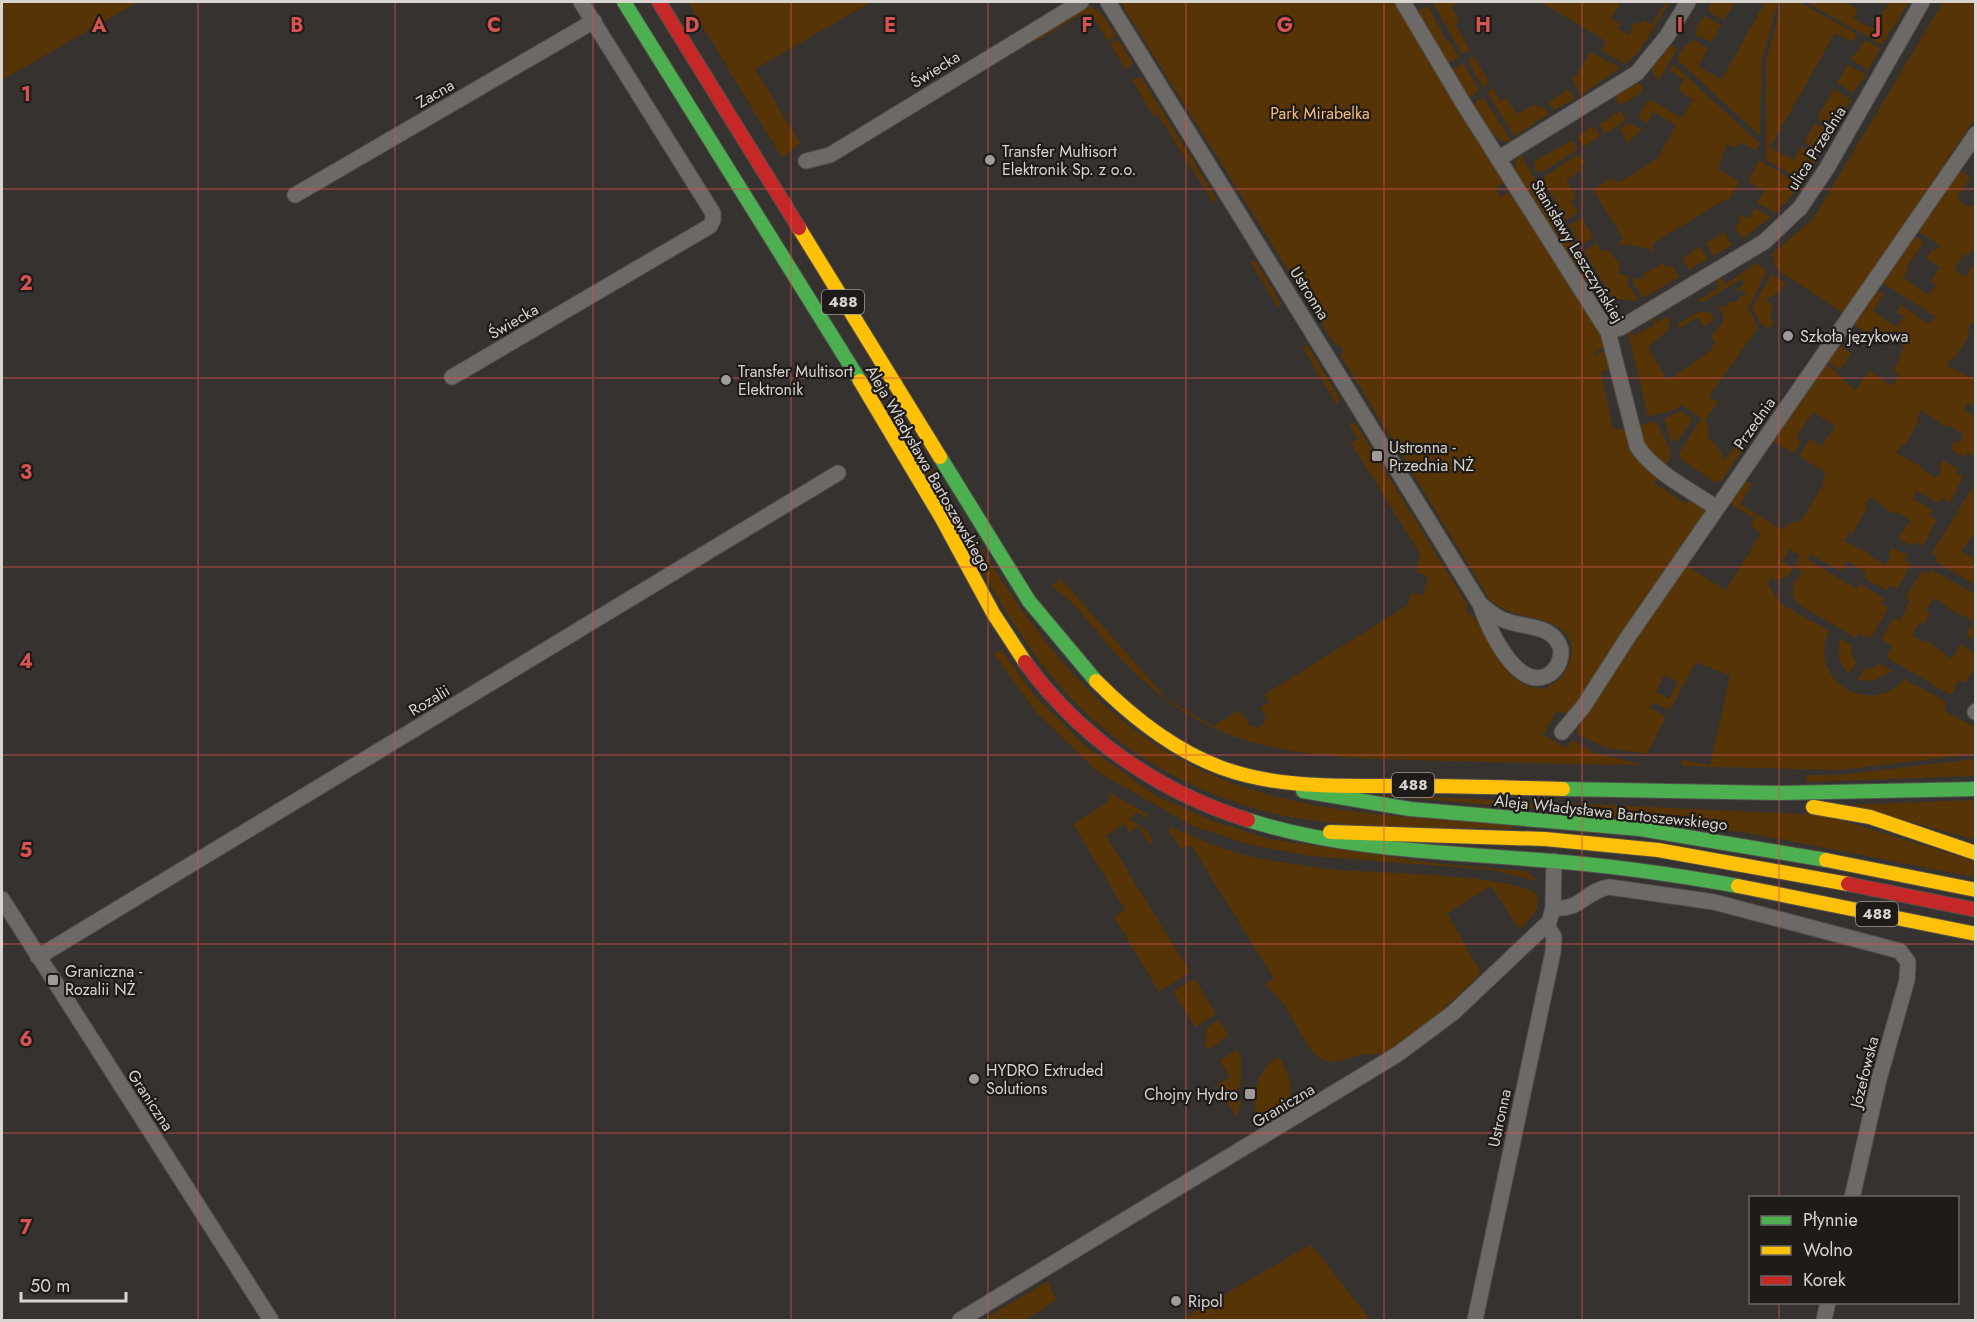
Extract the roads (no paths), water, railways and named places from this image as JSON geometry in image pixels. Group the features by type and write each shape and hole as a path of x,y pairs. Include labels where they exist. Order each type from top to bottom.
{"main road":[{"name":"Aleja Władysława Bartoszewskiego","path":"624,2 889,428 1000,626 1045,688 1100,742 1174,791 1228,814 1309,834 1449,854 1554,861 1738,886 1976,934"},
{"name":"Aleja Władysława Bartoszewskiego","path":"659,2 999,553 1054,634 1095,682 1145,723 1188,751 1223,768 1351,801 1677,833 1767,848 1976,890"},
{"name":"Aleja Władysława Bartoszewskiego","path":"1243,773 1310,782 1716,793"},
{"name":"488","path":"1716,793 1819,795 1976,789"},
{"path":"1716,793 1855,812 1976,853"},
{"name":"Aleja Władysława Bartoszewskiego","path":"1309,834 1345,831 1509,837 1658,849 1976,910"}],"street":[{"path":"581,2 594,21"},
{"name":"Świecka","path":"806,161 830,155 1081,2"},
{"name":"Ustronna","path":"1108,2 1480,604 1486,620 1520,674 1540,678 1557,668 1561,650 1554,635 1543,629 1503,620 1480,604"},
{"name":"Stanisławy Leszczyńskiej","path":"1403,2 1498,159 1608,332 1637,446 1643,455 1659,468 1716,508"},
{"path":"1498,159 1637,73 1667,36 1688,2"},
{"name":"ulica Przednia","path":"1608,332 1620,328 1764,242 1800,208 1827,168 1922,2"},
{"name":"Zacna","path":"295,195 594,21"},
{"name":"Świecka","path":"452,377 710,226 713,220 713,213 594,21"},
{"name":"Przednia","path":"1562,732 1583,707 1716,508 1976,135"},
{"name":"Rozalii","path":"38,957 838,473"},
{"name":"Graniczna","path":"960,1320 1398,1054 1453,1013 1547,925 1553,908 1554,861"},
{"name":"Józefowska","path":"1553,908 1570,908 1593,892 1609,887 1668,895 1735,907 1893,947 1906,957 1909,967 1907,980 1879,1079 1852,1196"},
{"name":"Graniczna","path":"2,899 271,1320"},
{"name":"Ustronna","path":"1475,1320 1553,952 1554,937 1547,925"},
{"path":"1824,1320 1828,1304"}],"place":[{"name":"Transfer Multisort Elektronik Sp. z o.o.","path":"990,160"},
{"name":"Szkoła językowa","path":"1788,336"},
{"name":"Transfer Multisort Elektronik","path":"726,380"},
{"name":"Ustronna - Przednia NŻ","path":"1377,456"},
{"name":"Graniczna - Rozalii NŻ","path":"53,980"},
{"name":"HYDRO Extruded Solutions","path":"974,1079"},
{"name":"Chojny Hydro","path":"1250,1094"},
{"name":"Ripol","path":"1176,1301"}],"park label":[{"name":"Park Mirabelka","path":"1320,113"}]}
